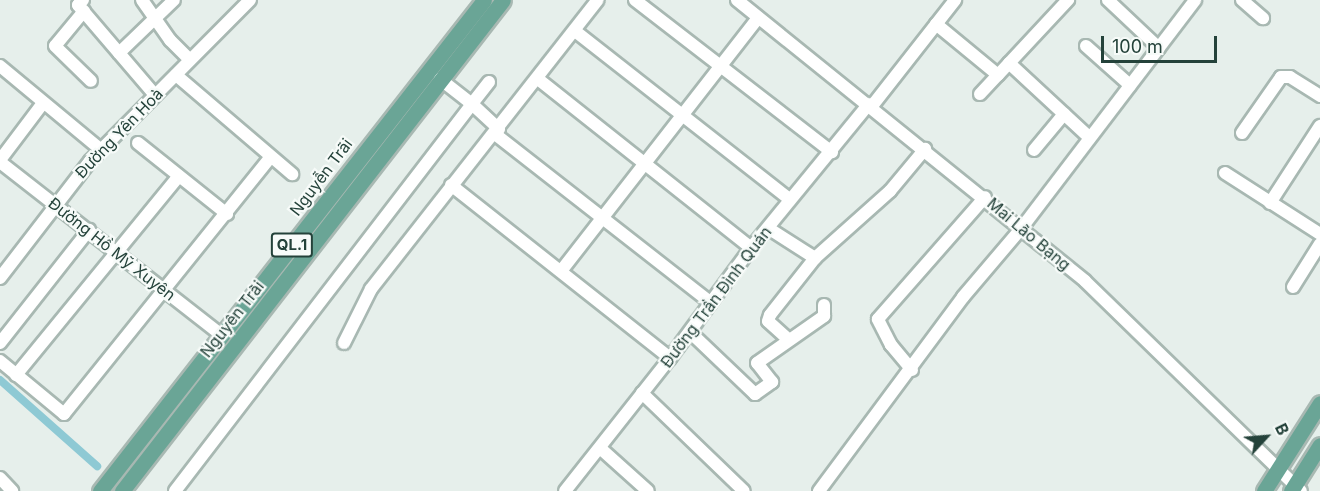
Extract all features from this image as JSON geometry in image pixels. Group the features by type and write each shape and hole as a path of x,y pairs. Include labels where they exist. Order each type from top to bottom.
{"main road":[{"name":"Nguyễn Trãi","path":"112,489 223,336 484,0"},
{"name":"Nguyên Trãi","path":"112,489 503,0"},
{"path":"1264,491 1320,403"},
{"path":"1296,489 1320,445"}],"street":[{"path":"142,0 155,20 190,60"},
{"path":"119,53 174,0"},
{"path":"344,343 368,293 451,185 497,132 598,0"},
{"path":"635,0 832,152"},
{"name":"Đường Trần Đình Quán","path":"565,491 690,332 789,199 832,152 955,0"},
{"path":"980,94 1068,0"},
{"path":"1108,0 1159,48"},
{"path":"819,491 912,370 963,297 1020,230 1195,0"},
{"path":"1242,0 1263,18"},
{"name":"Đường Yên Hoà","path":"0,278 54,204 101,150 246,1"},
{"name":"Mai Lão Bạng","path":"743,2 758,18 985,197 1020,230 1085,281 1296,489"},
{"path":"91,81 55,46 79,4 155,95"},
{"path":"561,272 645,164 681,113 758,18"},
{"path":"936,24 998,75"},
{"path":"574,31 789,199"},
{"path":"1086,46 1130,85"},
{"path":"1009,63 1090,138"},
{"path":"0,66 101,150"},
{"path":"176,75 292,174"},
{"path":"1242,133 1281,77 1290,77 1320,96"},
{"path":"440,79 472,104 497,132 602,219 711,303"},
{"path":"538,79 751,248"},
{"path":"175,491 489,82"},
{"path":"0,163 43,103"},
{"path":"1034,150 1064,114"},
{"path":"1270,203 1320,126"},
{"path":"138,143 226,214"},
{"path":"789,340 768,321 770,315 815,258 891,191 925,149"},
{"path":"0,361 64,414 166,291 271,157"},
{"name":"Đường Hồ Mỹ Xuyên","path":"0,163 119,253 223,336"},
{"path":"1225,173 1320,234"},
{"path":"16,375 119,253 179,176"},
{"path":"451,185 670,358"},
{"path":"912,370 891,345 878,318 985,197"},
{"path":"768,228 815,258"},
{"path":"0,343 89,230"},
{"path":"1293,287 1320,244"},
{"path":"690,332 755,394 772,382 757,363 824,316 824,304"},
{"path":"642,393 744,491"},
{"path":"600,448 648,491"},
{"path":"0,478 12,491"}],"waterway":[{"path":"0,380 97,466"}]}
